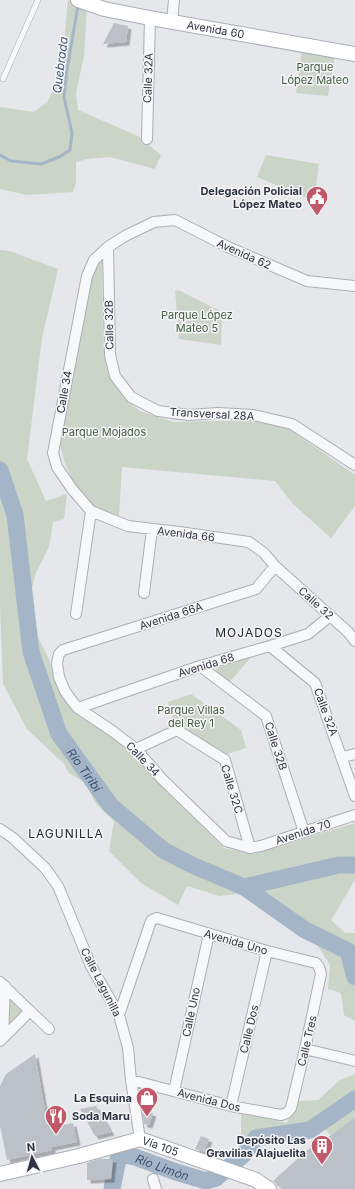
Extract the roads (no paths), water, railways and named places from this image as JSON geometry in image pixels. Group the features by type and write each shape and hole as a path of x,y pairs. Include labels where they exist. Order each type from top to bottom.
{"main road":[{"name":"Avenida 60","path":"78,0 105,5 150,18 355,54"},
{"name":"Vía 105","path":"0,1174 79,1156 140,1139 239,1173 256,1180 269,1189"}],"street":[{"path":"172,22 174,0"},
{"name":"Calle 32A","path":"147,139 150,18"},
{"name":"Avenida 62","path":"137,230 154,222 175,220 228,247 307,281 355,286"},
{"name":"Calle 34","path":"91,511 72,490 57,467 54,453 87,276 94,260 108,247 137,230"},
{"name":"Calle 32B","path":"108,247 110,355 115,376 131,397"},
{"name":"Transversal 28A","path":"131,397 158,411 189,415 218,413 254,415 292,424 355,464"},
{"path":"76,614 91,511"},
{"name":"Avenida 66","path":"91,511 128,526 249,542 264,553 275,566"},
{"path":"144,594 152,530"},
{"name":"Calle 32","path":"275,566 348,632 355,641"},
{"name":"Avenida 66A","path":"59,654 63,650 256,589 275,566"},
{"name":"Avenida 68","path":"78,708 200,666 308,634 330,616"},
{"name":"Calle 32A","path":"270,646 315,683 355,796"},
{"name":"Calle 34","path":"59,654 57,663 60,677 65,691 72,702 78,708 136,749 162,779 226,841 250,848"},
{"name":"Calle 32B","path":"200,666 266,716 304,832"},
{"name":"Calle 32C","path":"136,749 177,730 225,760 250,848"},
{"path":"342,757 355,754"},
{"name":"Avenida 70","path":"250,848 261,846 355,815"},
{"name":"Calle Lagunilla","path":"0,829 13,838 45,868 58,886 91,966 119,1015 128,1048 131,1080 140,1139"},
{"name":"Avenida Uno","path":"119,1015 151,921 157,918 267,951 316,963 320,967"},
{"name":"Calle Uno","path":"174,1091 209,934"},
{"name":"Calle Dos","path":"231,1106 267,951"},
{"name":"Calle Tres","path":"287,1113 291,1108 305,1049 321,974 320,967"},
{"path":"2,984 49,1028"},
{"path":"2,984 2,1039"},
{"path":"2,1039 30,1011"},
{"path":"305,1049 355,1061"},
{"name":"Avenida Dos","path":"131,1080 231,1106 281,1115 287,1113"}],"lane":[{"path":"3,79 38,0"}],"waterway":[{"name":"Quebrada","path":"0,155 11,161 41,164 59,157 70,150 72,133 64,97 67,69 78,6"},
{"name":"Río Tiribí","path":"0,470 15,515 31,652 59,734 111,806 163,850 192,865 244,887 305,930 348,951 355,977"},
{"name":"Río Tiribí","path":"244,887 339,865 355,865"},
{"name":"Río Limón","path":"112,1189 118,1159 125,1155 206,1181 216,1178 244,1154 256,1138 310,1130 355,1099"}],"place":[{"name":"Delegación Policial López Mateo","path":"317,216"},
{"name":"La Esquina","path":"147,1118"},
{"name":"Soda Maru","path":"56,1136"},
{"name":"Depósito Las Gravilias Alajuelita","path":"322,1166"}],"district":[{"name":"MOJADOS","path":"249,632"},
{"name":"LAGUNILLA","path":"66,833"}],"park label":[{"name":"Parque López Mateo","path":"315,73"},
{"name":"Parque López Mateo 5","path":"197,321"},
{"name":"Parque Mojados","path":"104,432"},
{"name":"Parque Villas del Rey 1","path":"191,716"}]}
